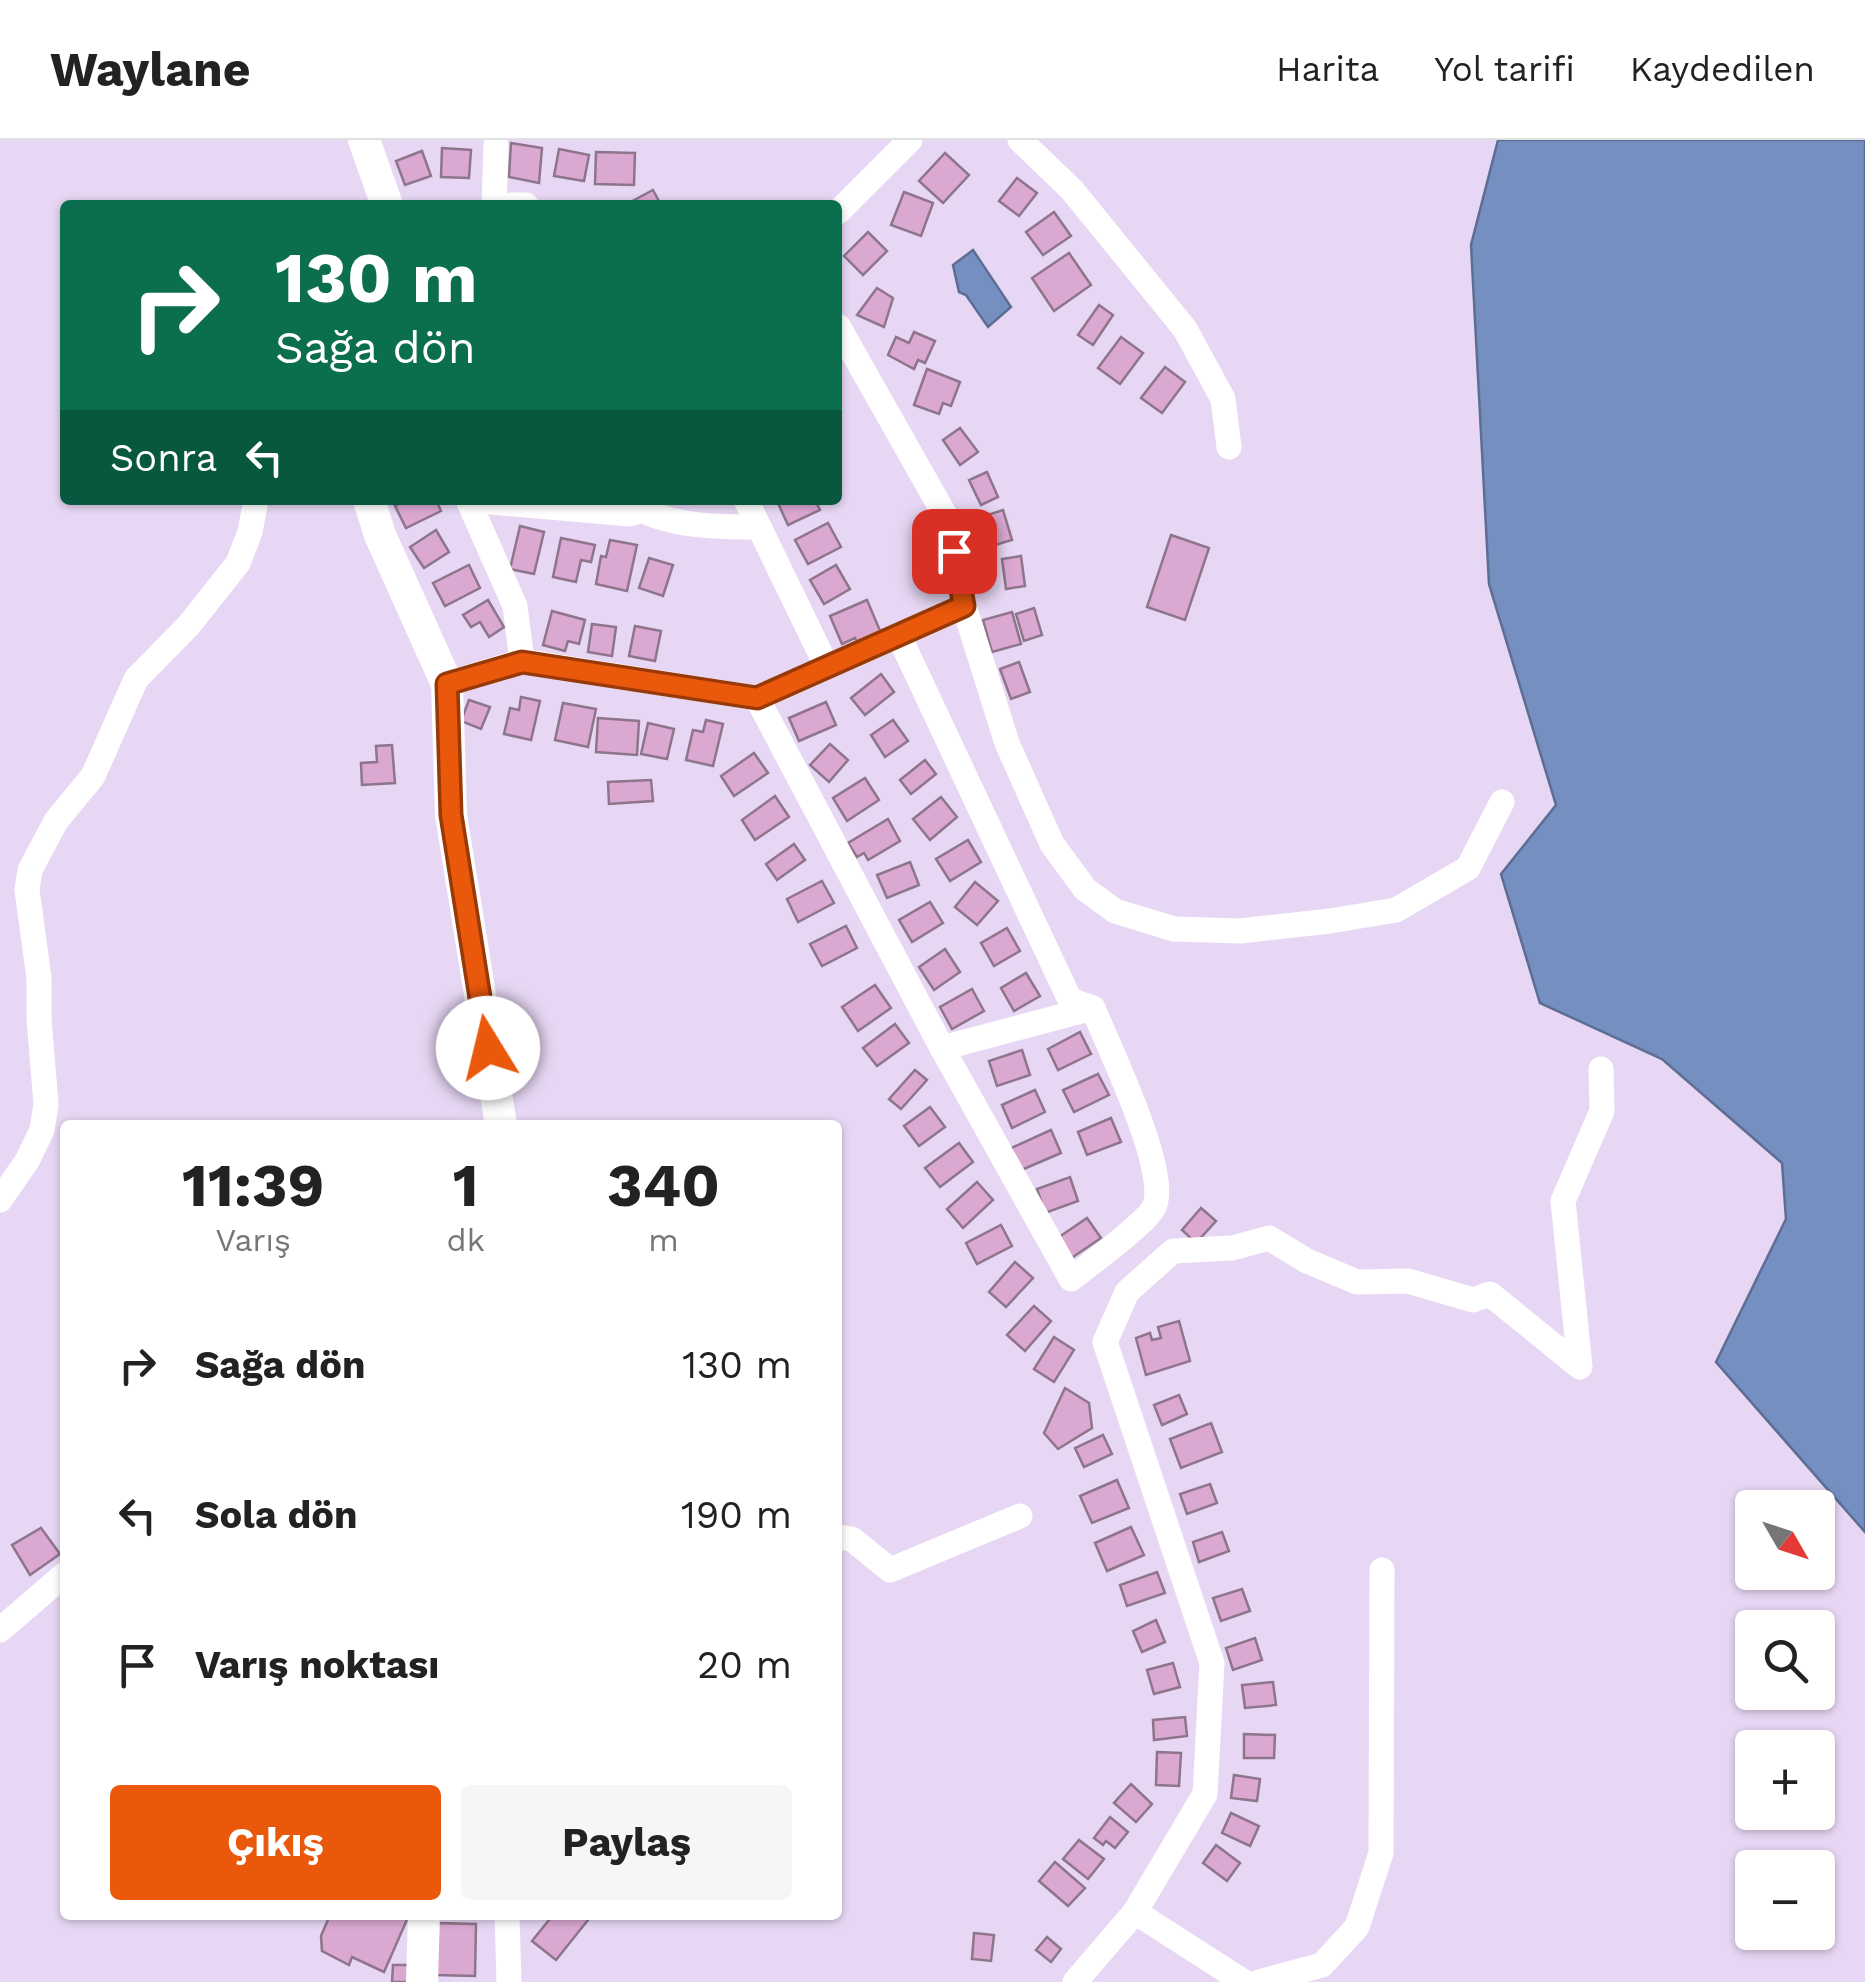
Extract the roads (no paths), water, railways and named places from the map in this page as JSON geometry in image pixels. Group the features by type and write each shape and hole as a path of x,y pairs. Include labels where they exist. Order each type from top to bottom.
{"main road":[{"path":"364,140 385,200"},
{"path":"371,505 380,535 447,684 451,815 500,1120"},
{"path":"422,1982 424,1920"}],"street":[{"path":"842,208 910,140"},
{"path":"1020,140 1072,190 1185,329 1222,399 1229,448"},
{"path":"494,200 496,145"},
{"path":"842,333 950,524 964,606 1007,743 1052,844 1084,889 1114,911 1174,929 1240,931 1330,922 1396,910 1468,868 1502,802"},
{"path":"0,1200 27,1161 42,1130 46,1104 39,978 28,890 30,870 56,822 93,776 136,679 189,625 238,562 255,505"},
{"path":"470,505 515,606 522,662"},
{"path":"526,505 630,514 640,505 654,516 725,527 760,527"},
{"path":"749,505 827,667"},
{"path":"447,684 522,662 757,698 964,606"},
{"path":"757,698 942,1048 1071,1279 1152,1212 1160,1192 1145,1133 1093,1008 1070,1000 898,636"},
{"path":"942,1048 1093,1008"},
{"path":"1075,1982 1135,1912 1205,1794 1212,1663 1105,1342 1128,1292 1173,1252 1232,1248 1269,1238 1307,1261 1357,1282 1408,1282 1473,1300 1490,1294 1580,1367 1564,1201 1602,1111 1601,1069"},
{"path":"842,1538 852,1539 890,1570 1020,1516"},
{"path":"1259,1982 1322,1964 1357,1928 1381,1854 1382,1570"},
{"path":"0,1630 60,1578"},
{"path":"1135,1912 1244,1982"},
{"path":"507,1920 510,1982"}],"water":[{"path":"1498,140 1865,140 1865,1532 1835,1498 1835,1490 1828,1490 1716,1362 1786,1219 1782,1163 1662,1059 1540,1003 1501,874 1556,805 1489,584 1471,245"},
{"path":"973,250 1011,307 988,327 966,295 959,292 953,265"}]}
